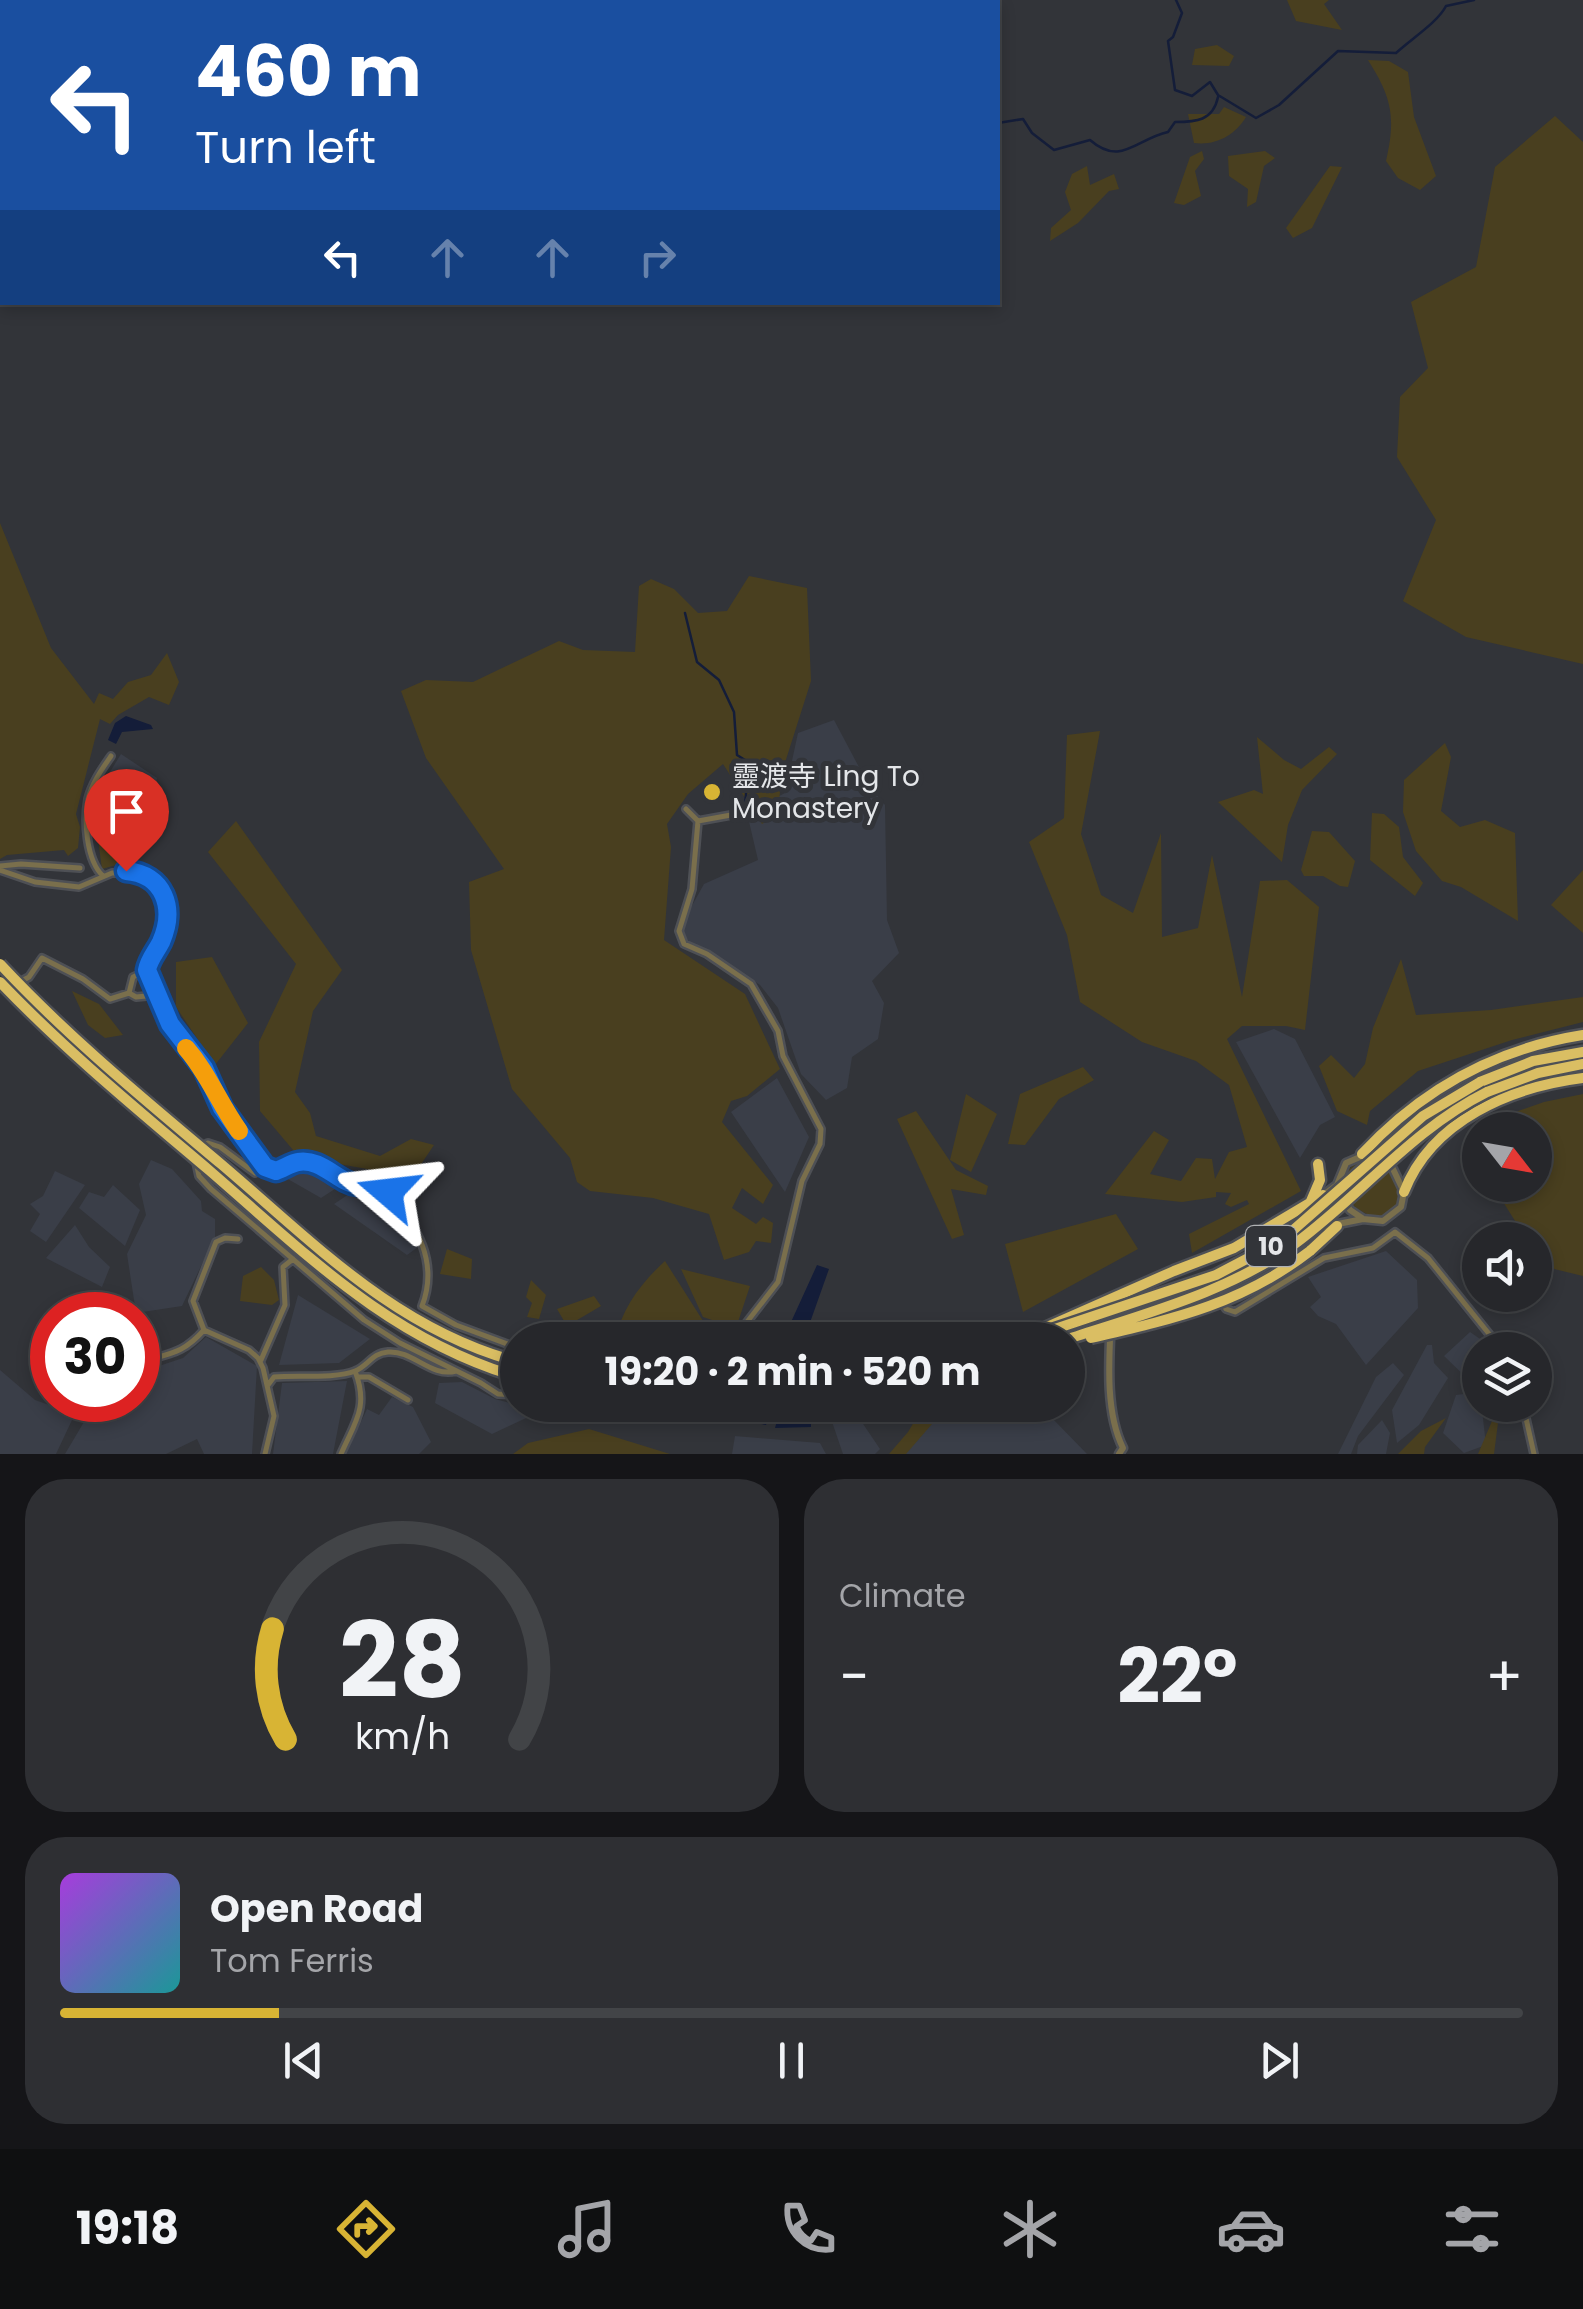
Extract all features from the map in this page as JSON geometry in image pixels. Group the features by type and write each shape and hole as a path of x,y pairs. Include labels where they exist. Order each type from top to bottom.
{"highway":[{"path":"0,964 88,1051 367,1290 459,1342 500,1356"},
{"path":"0,984 107,1083 356,1296 420,1338 500,1370"},
{"path":"1362,1154 1414,1104 1473,1068 1530,1046 1583,1035"},
{"name":"10","path":"1076,1322 1216,1275 1258,1253 1291,1232 1423,1116 1534,1061 1583,1052"},
{"name":"10","path":"1085,1335 1223,1284 1266,1263 1324,1221 1420,1135 1483,1087 1583,1064"},
{"path":"1404,1192 1432,1146 1474,1114 1526,1090 1583,1078"},
{"path":"1311,1202 1320,1180 1318,1164"},
{"path":"1062,1322 1234,1248 1323,1195"},
{"path":"1085,1338 1210,1308 1272,1278 1337,1226"}],"street":[{"path":"103,876 96,870 89,849 88,802 111,756"},
{"path":"686,809 698,821"},
{"path":"698,821 731,815"},
{"path":"698,821 692,889 679,931 684,944 707,954 751,984 778,1031 783,1056 821,1130 820,1144 802,1181 778,1282 747,1322"},
{"path":"0,868 35,882 80,887 126,871 145,872 156,882 166,903 166,922 147,970 134,977 130,993"},
{"path":"0,868 80,868"},
{"path":"0,984 21,982 42,958 110,998 130,993 136,997 157,995"},
{"path":"147,970 170,1024 204,1068 222,1108 265,1167 276,1171 297,1162 312,1164 329,1169 353,1185 379,1186 388,1192 424,1249 430,1266 422,1306 456,1325 500,1341"},
{"path":"265,1167 255,1173 220,1147 208,1144 200,1147 195,1159 199,1176 211,1189 364,1320 500,1394"},
{"path":"1134,1454 1121,1451 1115,1432 1109,1350 1111,1319 1212,1285 1258,1260 1292,1236 1323,1195 1337,1185 1346,1164 1362,1154 1373,1155 1397,1175 1404,1192 1401,1207 1390,1218 1363,1219 1292,1236"},
{"path":"1337,1185 1345,1203 1363,1219"},
{"path":"1212,1285 1226,1309 1235,1312 1324,1258 1373,1248 1395,1232 1428,1258 1488,1332"},
{"path":"238,1239 216,1242 194,1301 204,1330 249,1350 260,1362 274,1416 265,1454"},
{"path":"260,1362 285,1305 282,1267 293,1259"},
{"path":"160,1358 192,1344 204,1330"},
{"path":"341,1454 362,1407 356,1374 369,1358 395,1352 436,1370 456,1371"},
{"path":"268,1385 274,1376 356,1374 408,1400"},
{"path":"1527,1422 1534,1454"}],"shaded area":[{"path":"1287,0 1329,0 1324,4 1342,30 1296,21"},
{"path":"1217,45 1234,56 1229,66 1192,65 1195,49"},
{"path":"1368,60 1389,61 1408,72 1414,117 1436,176 1420,190 1398,178 1386,161 1390,108"},
{"path":"1224,107 1246,117 1224,138 1194,143 1188,114 1219,114"},
{"path":"1555,116 1583,142 1583,664 1466,637 1403,601 1436,520 1397,457 1400,397 1428,368 1411,302 1476,267 1495,167"},
{"path":"1202,151 1204,159 1195,171 1201,196 1184,205 1174,203 1190,157"},
{"path":"1265,151 1275,158 1264,166 1256,202 1247,207 1248,189 1229,176 1228,156"},
{"path":"1087,166 1090,185 1114,174 1119,189 1109,191 1078,223 1050,241 1051,228 1071,210 1065,192 1072,174"},
{"path":"1330,166 1342,167 1312,228 1293,238 1286,228"},
{"path":"0,523 51,648 94,704 99,693 113,699 128,682 151,675 167,653 179,682 169,705 149,697 110,724 100,719 76,814 80,827 78,848 68,856 64,850 0,859"},
{"path":"749,576 807,588 811,681 783,769 777,816 762,824 723,764 688,794 667,824 671,847 664,940 745,994 780,1069 747,1096 731,1101 722,1122 773,1185 763,1204 742,1188 732,1208 756,1224 763,1217 773,1223 771,1243 756,1241 749,1252 724,1260 709,1214 653,1198 590,1191 577,1182 570,1158 512,1089 471,950 469,882 504,869 426,758 401,691 426,680 473,682 559,641 583,650 635,652 639,586 651,579 674,589 698,613 727,611"},
{"path":"834,720 869,786 885,805 887,920 899,953 872,981 884,1003 878,1039 852,1057 847,1088 826,1100 801,1074 778,1008 760,985 706,949 689,943 683,932 684,920 704,884 758,860 747,813 785,793 798,733"},
{"path":"1100,731 1081,834 1101,895 1133,913 1161,833 1162,937 1198,928 1212,855 1242,997 1260,881 1287,880 1319,907 1305,1030 1242,1026 1227,1039 1301,1191 1192,1253 1189,1234 1249,1204 1247,1200 1231,1207 1225,1204 1231,1193 1216,1192 1216,1197 1182,1202 1105,1194 1154,1131 1169,1140 1150,1174 1181,1181 1196,1158 1212,1159 1215,1179 1229,1152 1247,1147 1229,1085 1196,1061 1142,1042 1080,1002 1067,935 1029,842 1064,818 1067,735"},
{"path":"1257,737 1301,769 1329,747 1337,754 1302,790 1288,825 1282,862 1218,802 1254,790 1263,794"},
{"path":"1445,743 1451,757 1441,811 1460,827 1485,820 1515,833 1518,921 1461,887 1442,881 1416,851 1403,812 1404,780"},
{"path":"121,754 157,778 151,808 92,801"},
{"path":"94,810 143,818 123,863 102,869"},
{"path":"1372,813 1384,814 1399,827 1403,857 1423,883 1415,896 1370,860"},
{"path":"236,821 342,970 313,1011 295,1092 310,1113 316,1136 380,1156 411,1139 434,1145 405,1188 373,1170 299,1157 260,1111 259,1042 296,964 208,852"},
{"path":"1312,831 1329,832 1355,861 1348,887 1323,876 1304,876 1301,870"},
{"path":"1583,870 1583,933 1551,905"},
{"path":"212,957 248,1023 215,1065 176,1007 176,962"},
{"path":"1401,959 1416,1015 1491,1010 1583,997 1583,1022 1418,1071 1370,1111 1367,1125 1337,1111 1319,1066 1331,1055 1354,1078 1365,1064 1373,1028"},
{"path":"72,991 99,1004 123,1035 105,1038 88,1025"},
{"path":"1274,1029 1295,1039 1335,1117 1320,1125 1300,1158 1236,1042"},
{"path":"1083,1067 1094,1080 1059,1099 1025,1145 1008,1144 1020,1094"},
{"path":"777,1078 809,1137 785,1192 731,1112"},
{"path":"966,1094 997,1114 971,1172 950,1160"},
{"path":"1583,1094 1583,1276 1552,1268 1552,1222 1516,1222 1503,1202 1552,1202 1552,1112 1515,1112"},
{"path":"916,1111 956,1170 988,1186 986,1195 951,1189 964,1235 952,1239 897,1119"},
{"path":"151,1160 172,1169 201,1201 202,1211 215,1219 215,1237 182,1306 160,1309 160,1292 133,1292 127,1254 146,1215 139,1184"},
{"path":"1365,1160 1392,1175 1399,1189 1397,1204 1388,1214 1363,1212 1345,1193 1343,1181 1349,1169"},
{"path":"302,1167 341,1185 321,1198 286,1178"},
{"path":"55,1171 85,1185 46,1242 30,1231 40,1214 30,1204 43,1196"},
{"path":"113,1185 140,1210 125,1246 79,1208 89,1192 104,1197"},
{"path":"355,1190 388,1202 418,1247 407,1255 334,1204"},
{"path":"1116,1214 1138,1249 1023,1312 1005,1244"},
{"path":"75,1225 89,1247 110,1267 102,1287 46,1258"},
{"path":"447,1249 472,1259 471,1279 440,1274"},
{"path":"1386,1251 1417,1280 1418,1308 1366,1365 1336,1324 1318,1316 1310,1307 1321,1297 1308,1277"},
{"path":"665,1261 704,1322 620,1322 648,1278"},
{"path":"261,1267 274,1280 279,1300 272,1305 240,1301 243,1276"},
{"path":"681,1269 750,1286 738,1322 703,1317"},
{"path":"531,1280 546,1295 539,1319 527,1317 532,1303 526,1297"},
{"path":"298,1295 370,1339 339,1363 279,1365"},
{"path":"594,1296 601,1306 574,1322 565,1322 557,1309"},
{"path":"206,1337 257,1366 252,1454 204,1454 197,1439 166,1454 65,1454 84,1422 160,1422 160,1366 183,1358"},
{"path":"1462,1339 1462,1373 1444,1356"},
{"path":"1427,1345 1432,1345 1434,1363 1448,1378 1419,1425 1397,1443 1392,1410"},
{"path":"1393,1363 1404,1375 1358,1436 1351,1454 1338,1454 1376,1377"},
{"path":"0,1370 30,1396 30,1422 71,1422 56,1454 0,1454"},
{"path":"347,1381 333,1454 273,1454 282,1383"},
{"path":"462,1382 500,1400 500,1422 518,1422 492,1434 435,1403 439,1383"},
{"path":"1462,1394 1462,1422 1483,1422 1486,1445 1464,1453 1443,1433 1456,1395"},
{"path":"392,1397 413,1407 431,1442 419,1454 346,1454 367,1409 379,1415"},
{"path":"1446,1418 1424,1454 1398,1454 1421,1431"},
{"path":"1382,1420 1390,1433 1386,1454 1357,1454 1358,1445"},
{"path":"832,1422 862,1422 880,1449 875,1454 843,1454"},
{"path":"914,1422 937,1422 906,1454 889,1454"},
{"path":"929,1422 1056,1422 1087,1454 902,1454"},
{"path":"1492,1422 1498,1422 1494,1454 1478,1454"},
{"path":"589,1429 670,1454 513,1454 528,1443"},
{"path":"735,1436 820,1443 826,1454 732,1454"}],"water":[{"path":"126,716 153,729 122,732 116,744 108,740 115,723"},
{"path":"817,1265 829,1269 810,1322 791,1322"},
{"path":"777,1422 811,1422 811,1427 775,1428"}],"waterway":[{"path":"1176,0 1182,13 1168,41 1175,90 1192,96 1210,82 1218,95 1256,118 1279,105 1338,51 1396,53 1446,6 1474,0"},
{"path":"1000,123 1023,119 1032,133 1054,150 1090,140 1101,148 1120,151 1168,132 1175,122 1208,115 1218,97"},
{"path":"685,613 697,662 719,680 734,712 737,755 745,760 748,774 745,804"}],"slow traffic":[{"path":"186,1048 204,1068 222,1108 239,1131"}],"place":[{"name":"靈渡寺 Ling To Monastery","path":"712,792"}],"route":[{"path":"126,871 145,872 156,882 166,903 166,922 147,970 170,1024 204,1068 222,1108 265,1167 276,1171 297,1162 312,1164 329,1169 353,1185 379,1186 388,1192"}]}
